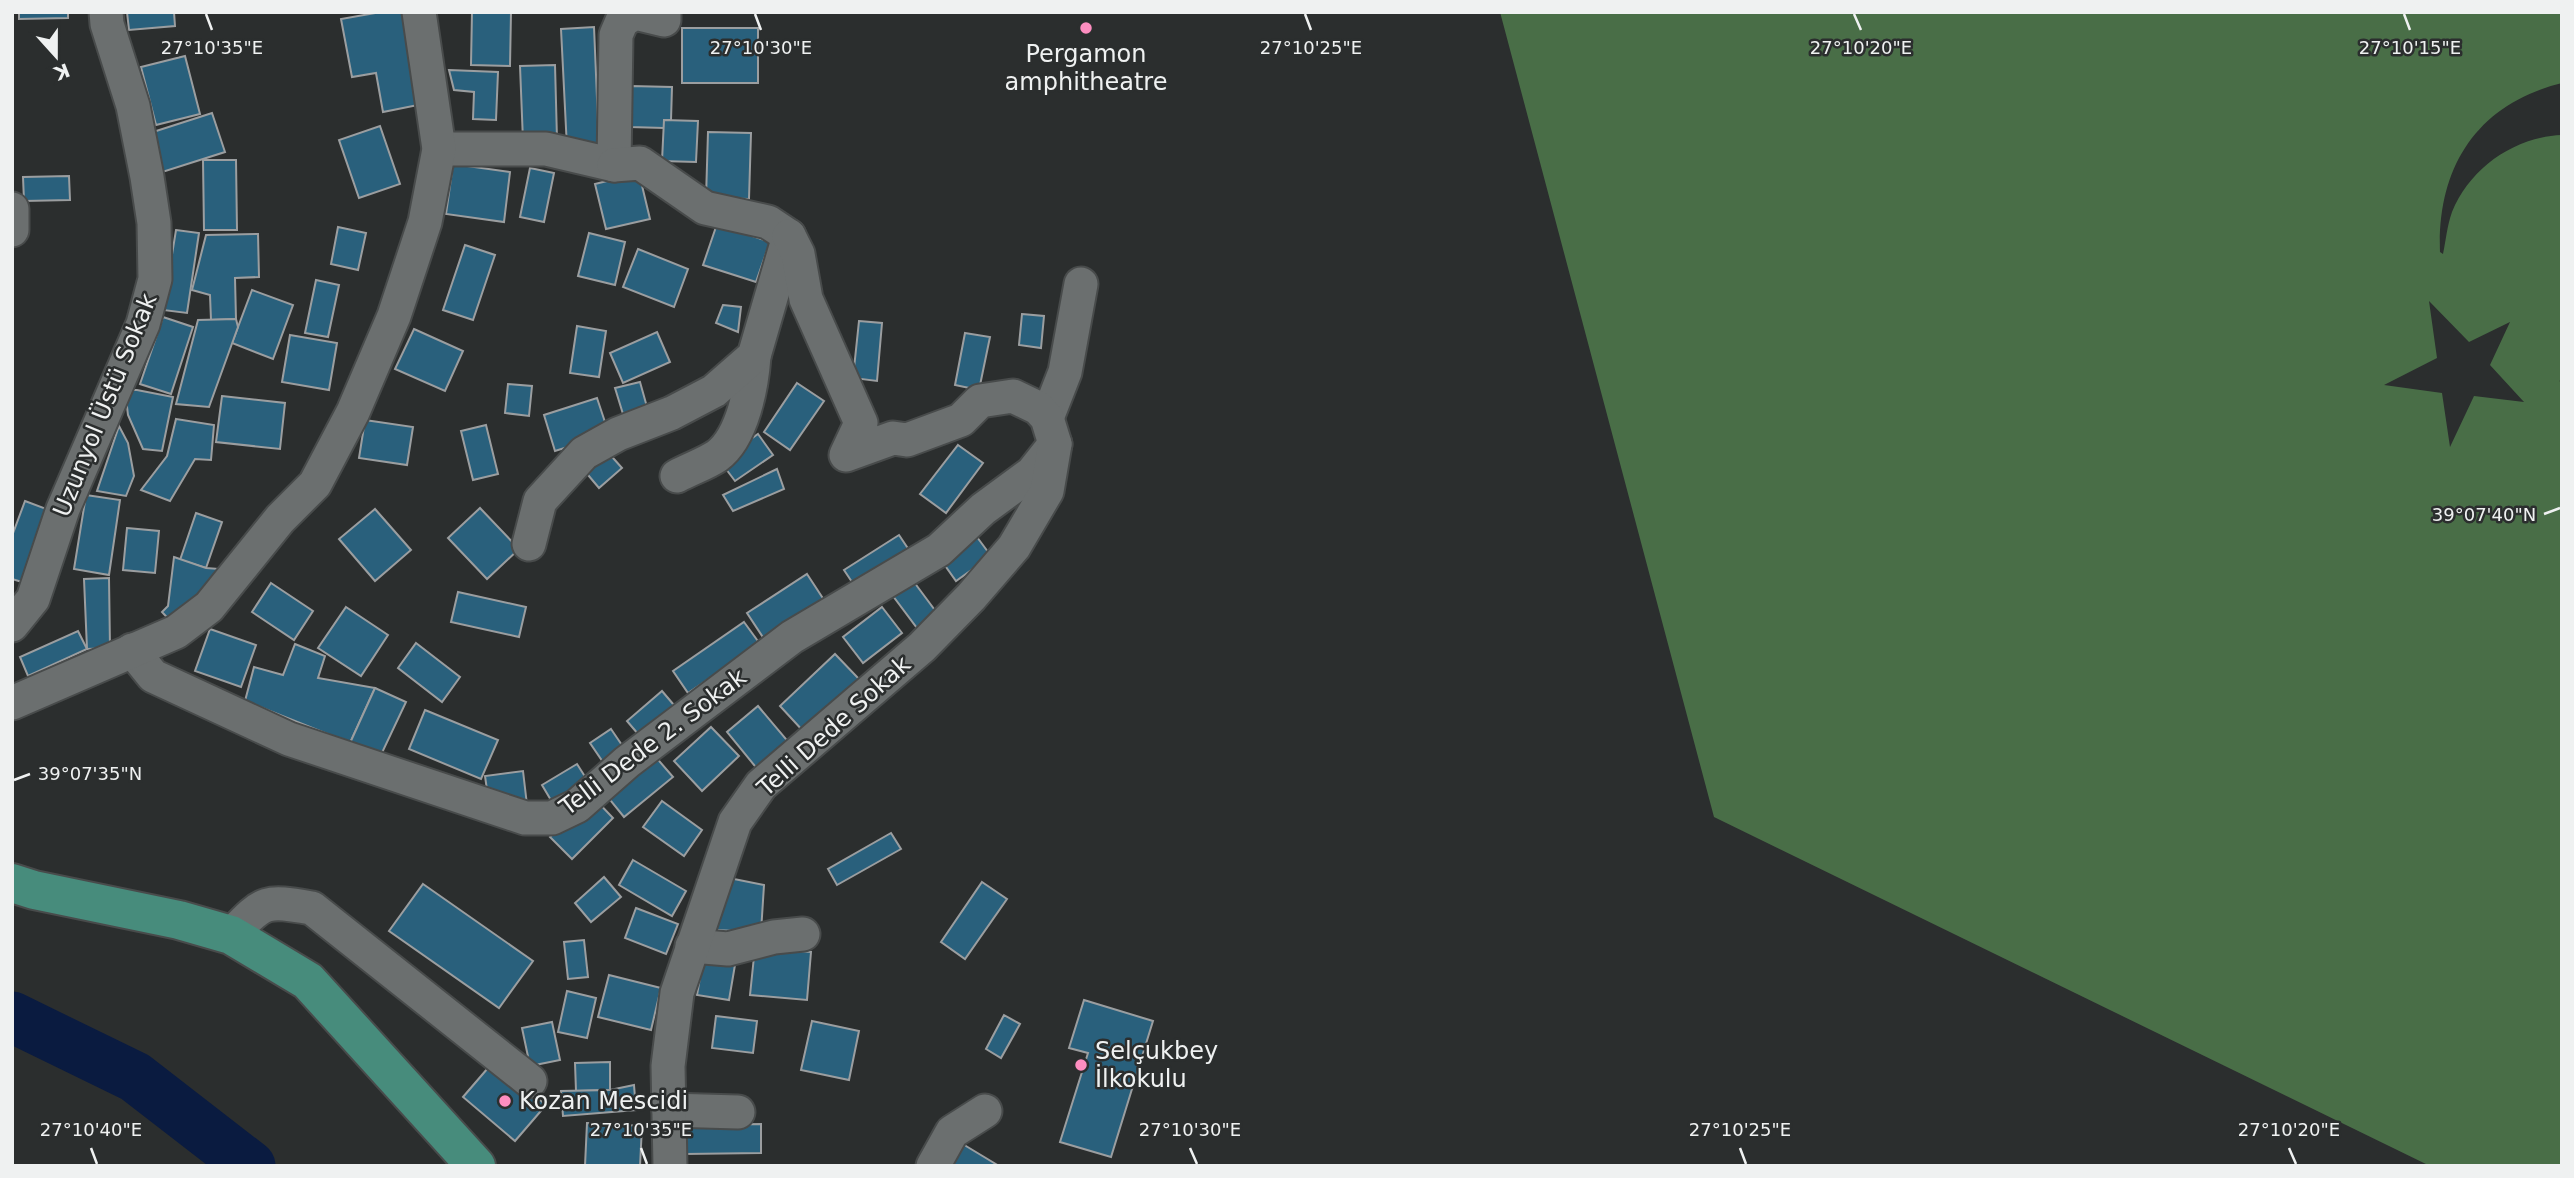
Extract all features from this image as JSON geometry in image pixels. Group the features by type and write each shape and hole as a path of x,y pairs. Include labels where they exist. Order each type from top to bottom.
{"main road":[{"path":"12,883 179,920 231,935 308,981 476,1166"}],"street":[{"name":"Uzunyol Üstü Sokak","path":"12,625 33,599 63,509 143,324 155,279 154,223 147,177 133,106 107,24 106,12"},
{"path":"12,703 176,632 209,607 280,519 315,484 353,412 394,316 425,222 439,149 419,12"},
{"path":"614,165 616,35 622,21 635,13 664,20 664,12"},
{"path":"439,149 546,149 614,165 640,163 705,208 768,222 789,236 798,254 806,299 861,423 846,455 894,438 907,440 961,420 980,401 1013,396 1038,408 1051,431"},
{"path":"12,209 12,230"},
{"path":"677,475 719,455 733,436 751,387 754,356 789,236"},
{"path":"1051,431 1081,284"},
{"path":"529,544 540,501 584,453 618,434 672,413 714,391 754,356"},
{"name":"Telli Dede 2. Sokak","path":"132,650 153,676 289,739 525,818 552,818 577,806 627,762 792,637 939,550 983,509 1032,472 1051,431"},
{"name":"Telli Dede Sokak","path":"670,1166 668,1066 677,993 735,822 761,785 922,647 971,597 1014,547 1047,491 1051,431"},
{"path":"231,935 256,909 276,902 312,908 530,1081"},
{"path":"692,946 728,949 774,937 803,934"},
{"path":"668,1110 738,1112"},
{"path":"933,1166 952,1132 985,1111"}],"green space":[{"path":"1500,12 2562,12 2562,83 2532,93 2507,106 2485,123 2468,144 2455,167 2446,193 2441,221 2440,252 2443,254 2450,217 2460,196 2482,169 2511,149 2527,142 2562,135 2562,380 2559,381 2562,382 2562,1166 2430,1166 1714,817","holes":["2429,301 2469,342 2510,322 2490,365 2524,402 2474,396 2450,447 2442,393 2384,385 2437,358"]}],"building":[{"path":"19,12 68,12 68,18 19,19"},
{"path":"127,12 174,12 175,26 129,30"},
{"path":"381,12 407,12 423,104 383,112 376,73 352,77 341,19"},
{"path":"472,12 511,12 510,66 471,65"},
{"path":"594,27 599,146 567,148 561,29"},
{"path":"682,28 758,28 758,83 682,83"},
{"path":"185,56 200,114 156,125 141,67"},
{"path":"555,65 557,139 523,141 520,66"},
{"path":"449,70 498,72 496,120 473,119 474,92 454,90"},
{"path":"631,86 672,87 671,120 664,120 664,128 630,127"},
{"path":"212,113 225,152 156,174 150,133"},
{"path":"664,120 698,121 696,162 662,161"},
{"path":"380,126 400,184 359,198 339,140"},
{"path":"708,132 751,133 749,199 706,198"},
{"path":"203,160 236,160 237,230 204,230"},
{"path":"453,164 510,172 504,222 446,214"},
{"path":"530,168 554,173 544,222 520,217"},
{"path":"639,173 650,219 606,229 595,184"},
{"path":"69,176 70,200 24,201 23,177"},
{"path":"717,224 770,242 756,282 703,265"},
{"path":"338,227 366,233 358,270 331,264"},
{"path":"176,230 199,233 187,313 163,310"},
{"path":"589,233 625,242 615,285 578,276"},
{"path":"258,234 259,277 235,278 236,319 211,320 210,295 192,290 206,235"},
{"path":"465,245 495,255 473,320 443,310"},
{"path":"638,249 688,269 674,307 623,287"},
{"path":"316,280 339,285 328,337 305,333"},
{"path":"252,290 293,305 273,359 232,343"},
{"path":"723,305 741,307 738,332 716,323"},
{"path":"1022,314 1044,316 1041,348 1019,345"},
{"path":"163,317 193,327 171,394 140,384"},
{"path":"236,319 238,327 209,407 176,404 198,320"},
{"path":"859,321 882,323 877,381 853,378"},
{"path":"577,326 606,331 599,377 570,373"},
{"path":"414,329 463,351 445,391 395,369"},
{"path":"657,332 670,362 623,383 610,353"},
{"path":"965,333 990,337 979,390 955,385"},
{"path":"290,335 337,343 329,390 282,382"},
{"path":"640,382 647,407 623,414 615,388"},
{"path":"797,383 824,401 790,450 764,432"},
{"path":"508,384 532,386 529,416 505,413"},
{"path":"125,390 173,397 162,451 143,449 128,415"},
{"path":"222,396 285,403 280,449 216,442"},
{"path":"597,398 609,434 555,451 544,415"},
{"path":"176,419 214,425 211,460 195,459 170,501 141,490 167,456"},
{"path":"365,420 413,427 407,465 359,458"},
{"path":"486,425 498,474 473,480 461,431"},
{"path":"119,426 128,443 134,476 126,496 97,491"},
{"path":"758,434 773,455 735,481 720,461"},
{"path":"958,445 983,463 946,513 920,494"},
{"path":"605,449 622,468 599,488 583,469"},
{"path":"777,469 784,489 733,511 723,495"},
{"path":"86,495 120,500 109,575 74,569"},
{"path":"25,501 49,510 22,582 12,579 12,536"},
{"path":"480,508 519,549 487,579 448,538"},
{"path":"375,509 411,550 375,581 339,539"},
{"path":"196,513 222,522 206,568 180,560"},
{"path":"127,528 159,531 155,573 123,570"},
{"path":"974,533 991,556 956,581 939,557"},
{"path":"899,535 911,553 856,588 844,570"},
{"path":"174,557 206,568 220,569 175,626 162,612 168,606"},
{"path":"807,574 826,603 766,642 747,613"},
{"path":"109,578 110,648 87,649 84,579"},
{"path":"911,578 937,613 917,628 890,592"},
{"path":"271,583 313,611 294,640 252,612"},
{"path":"458,592 526,607 519,637 451,622"},
{"path":"346,607 388,635 361,676 318,648"},
{"path":"882,607 902,633 863,663 843,637"},
{"path":"744,622 760,644 688,693 673,671"},
{"path":"210,629 256,645 241,687 195,671"},
{"path":"78,631 87,649 28,676 20,657"},
{"path":"416,643 460,677 442,702 398,668"},
{"path":"295,644 325,656 318,678 375,688 350,743 245,701 254,667 283,675"},
{"path":"835,654 859,679 804,732 780,706"},
{"path":"375,688 406,702 380,757 350,743"},
{"path":"662,691 679,711 644,741 627,721"},
{"path":"758,706 791,745 759,771 727,732"},
{"path":"425,710 498,740 481,779 409,749"},
{"path":"711,727 739,756 702,791 674,761"},
{"path":"611,729 628,754 607,768 590,743"},
{"path":"654,755 673,777 624,817 606,795"},
{"path":"577,764 591,786 555,807 542,785"},
{"path":"523,771 527,805 488,797 485,776"},
{"path":"592,796 613,818 572,859 550,837"},
{"path":"662,801 702,830 684,856 643,827"},
{"path":"891,833 901,849 837,885 828,869"},
{"path":"633,860 686,891 672,916 619,885"},
{"path":"604,877 621,897 591,922 575,903"},
{"path":"729,878 764,885 761,932 714,930"},
{"path":"982,882 1007,899 965,959 941,942"},
{"path":"423,884 533,961 499,1008 389,931"},
{"path":"636,908 678,924 666,954 625,938"},
{"path":"584,940 588,977 568,979 564,942"},
{"path":"755,947 811,952 807,1000 750,995"},
{"path":"704,954 736,959 729,1000 697,995"},
{"path":"609,975 661,988 651,1030 598,1017"},
{"path":"567,991 596,998 587,1038 558,1032"},
{"name":"Selçukbey İlkokulu","path":"1084,1000 1153,1021 1111,1157 1060,1142 1088,1053 1069,1048"},
{"path":"1004,1015 1020,1024 1001,1058 986,1049"},
{"path":"716,1016 757,1021 753,1053 712,1048"},
{"path":"812,1021 859,1031 849,1080 801,1070"},
{"path":"552,1022 560,1060 530,1066 522,1028"},
{"name":"Kozan Mescidi","path":"494,1061 546,1105 515,1141 463,1097"},
{"path":"610,1062 610,1090 576,1091 575,1063"},
{"path":"634,1085 636,1110 563,1116 561,1091 610,1090"},
{"path":"587,1123 642,1126 640,1166 585,1166"},
{"path":"761,1124 761,1153 685,1154 685,1125"},
{"path":"956,1140 999,1166 951,1166"}],"waterway":[{"path":"12,1017 135,1077 250,1166"}],"place":[{"name":"Pergamon amphitheatre","path":"1086,28"},
{"name":"Selçukbey İlkokulu","path":"1081,1065"},
{"name":"Kozan Mescidi","path":"505,1101"}]}
